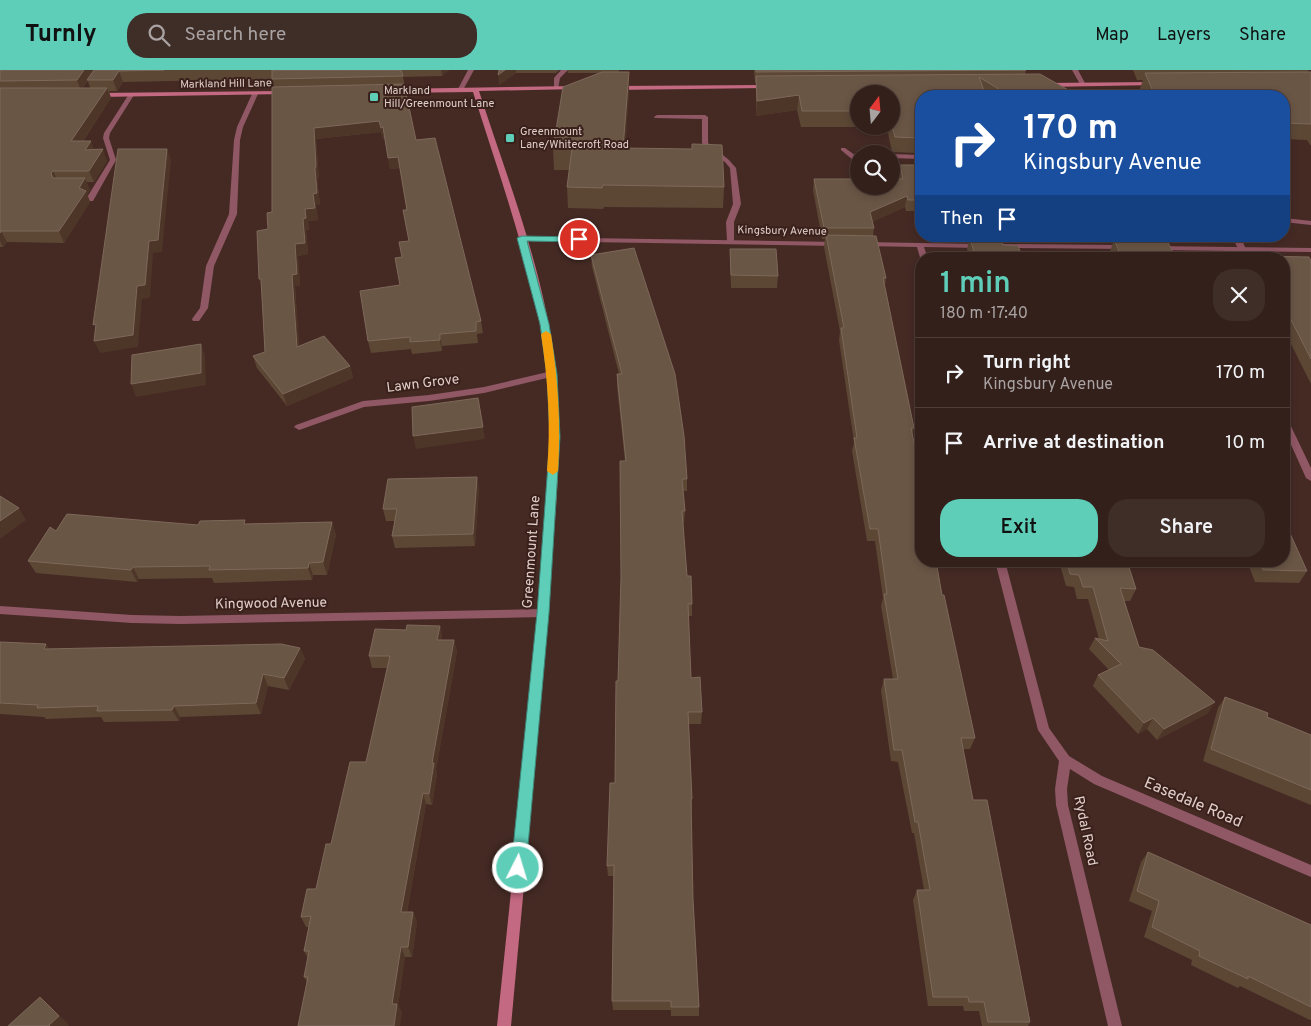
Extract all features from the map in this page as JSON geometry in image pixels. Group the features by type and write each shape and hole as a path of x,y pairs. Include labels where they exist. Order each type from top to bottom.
{"street":[{"path":"461,89 471,70"},
{"path":"556,88 557,78 564,70"},
{"path":"1075,70 1083,85"},
{"path":"1043,85 1162,84"},
{"path":"605,88 774,87"},
{"path":"382,91 585,88"},
{"name":"Greenmount Lane","path":"475,89 522,238 544,324 552,374 555,437 543,613 504,1026"},
{"name":"Markland Hill Lane","path":"94,95 294,93"},
{"path":"90,199 113,160 106,138 107,133 131,94"},
{"path":"196,319 204,308 210,266 233,214 237,140 240,127 254,94"},
{"path":"657,117 705,117 705,143 734,168 737,204 730,222 731,241"},
{"path":"843,149 850,154"},
{"path":"900,157 915,158"},
{"path":"90,186 98,186"},
{"path":"1290,221 1311,223"},
{"name":"Kingsbury Avenue","path":"522,238 851,244"},
{"path":"1021,242 1022,246"},
{"path":"1239,242 1242,249"},
{"path":"860,244 985,246"},
{"path":"920,245 922,252"},
{"path":"994,246 1137,248"},
{"path":"1146,248 1311,250"},
{"name":"Lawn Grove","path":"299,427 362,404 457,394 552,374"},
{"path":"1290,433 1311,478"},
{"path":"1002,567 1044,730 1065,760"},
{"name":"Kingwood Avenue","path":"0,610 171,620 543,613"},
{"name":"Easedale Road","path":"1065,760 1098,780 1311,871"},
{"name":"Rydal Road","path":"1065,760 1061,790 1062,805 1115,1026"}],"building":[{"path":"0,70 84,70 77,80 0,81"},
{"path":"94,70 164,70 119,71 113,80 87,80"},
{"path":"272,70 401,70 403,76 272,79"},
{"path":"756,70 1026,70 756,72"},
{"path":"602,72 629,72 623,148 692,149 692,144 722,145 724,187 603,185 602,188 567,187 572,149 553,148 563,87"},
{"path":"1311,72 1311,124 1290,123 1290,90 1152,90 1145,73"},
{"path":"1040,74 1068,90 1000,90 979,77 984,90 915,90 915,138 895,137 894,135 900,135 900,85 850,85 850,111 802,111 799,95 757,101 756,76"},
{"path":"404,84 416,140 435,138 481,321 476,322 476,331 440,334 440,340 410,342 410,337 368,341 360,291 400,285 395,258 402,257 399,242 409,241 403,210 407,210 398,157 388,158 383,127 381,128 379,121 314,128 317,193 313,194 315,208 305,209 306,218 303,219 305,243 295,244 297,274 292,275 297,347 324,336 350,366 283,394 253,356 265,352 257,231 268,229 267,213 272,212 272,87"},
{"path":"0,88 107,88 71,141 91,141 85,150 103,149 89,171 53,171 51,173 53,178 85,178 79,188 86,191 59,231 1,231 0,233"},
{"path":"118,149 167,149 158,240 149,241 145,285 137,286 133,335 94,341 96,324 93,325"},
{"path":"900,165 915,165 915,200 908,200 907,196 870,212 874,228 824,228 814,179 850,179 850,195 900,195 900,179 903,179"},
{"path":"826,235 876,236 886,278 883,278 914,428 911,428 915,448 915,567 937,567 975,738 961,738 973,800 987,800 1030,1022 988,1022 984,1002 969,1002 968,997 933,997 917,890 930,890 918,822 915,822 902,750 894,750 884,679 898,679 884,594 887,594 878,529 870,529 854,438 857,438 841,328 844,328"},
{"path":"971,242 1002,242 1003,245 1018,246 1020,252 974,252"},
{"path":"1115,242 1168,242 1173,252 1119,252"},
{"path":"634,248 675,374 684,436 687,479 682,479 685,511 682,511 687,576 691,576 692,604 688,604 691,678 700,677 702,712 688,712 692,799 693,899 699,1007 671,1007 671,1001 612,1001 614,865 607,866 610,783 615,783 616,681 618,681 621,577 620,461 626,461 617,374 622,374 591,255"},
{"path":"730,249 776,249 778,276 731,275"},
{"path":"1290,257 1309,257 1311,261 1311,359 1290,318"},
{"path":"201,344 201,373 131,384 132,355"},
{"path":"478,398 483,427 413,436 412,407"},
{"path":"477,477 473,534 392,536 397,509 383,509 388,479"},
{"path":"0,496 19,508 0,521"},
{"path":"67,514 198,525 200,521 245,520 244,524 332,522 323,562 309,563 308,568 209,570 210,566 133,567 131,570 28,561 50,527 56,531"},
{"path":"1290,533 1307,571 1263,570 1262,567 1290,567"},
{"path":"1068,567 1129,567 1136,589 1120,588 1139,647 1153,650 1215,702 1164,729 1153,718 1144,723 1098,675 1121,664 1095,638 1108,641 1093,587 1083,587 1079,575 1070,574"},
{"path":"407,625 440,626 437,640 454,640 432,763 434,763 429,794 423,793 401,912 413,912 408,947 401,947 392,1004 397,1004 394,1026 298,1026 308,977 304,977 309,951 304,951 311,916 301,917 307,889 316,889 326,844 331,844 350,762 366,762 390,656 369,656 375,629 406,630"},
{"path":"0,642 46,644 44,649 281,644 300,648 284,678 263,674 256,703 174,706 172,710 97,711 98,706 37,708 38,705 0,703"},
{"path":"1225,697 1268,713 1267,717 1311,735 1311,790 1211,749"},
{"path":"1148,852 1311,925 1311,1007 1248,976 1248,979 1199,956 1200,951 1152,927 1159,901 1137,891"},
{"path":"40,997 59,1016 50,1026 8,1026"}],"slow traffic":[{"path":"546,334 552,374 555,437 553,471"}],"place":[{"name":"Markland Hill/Greenmount Lane","path":"374,97"},
{"name":"Greenmount Lane/Whitecroft Road","path":"510,138"}],"route":[{"path":"518,868 543,613 555,437 552,374 544,324 522,238 579,239"}]}
